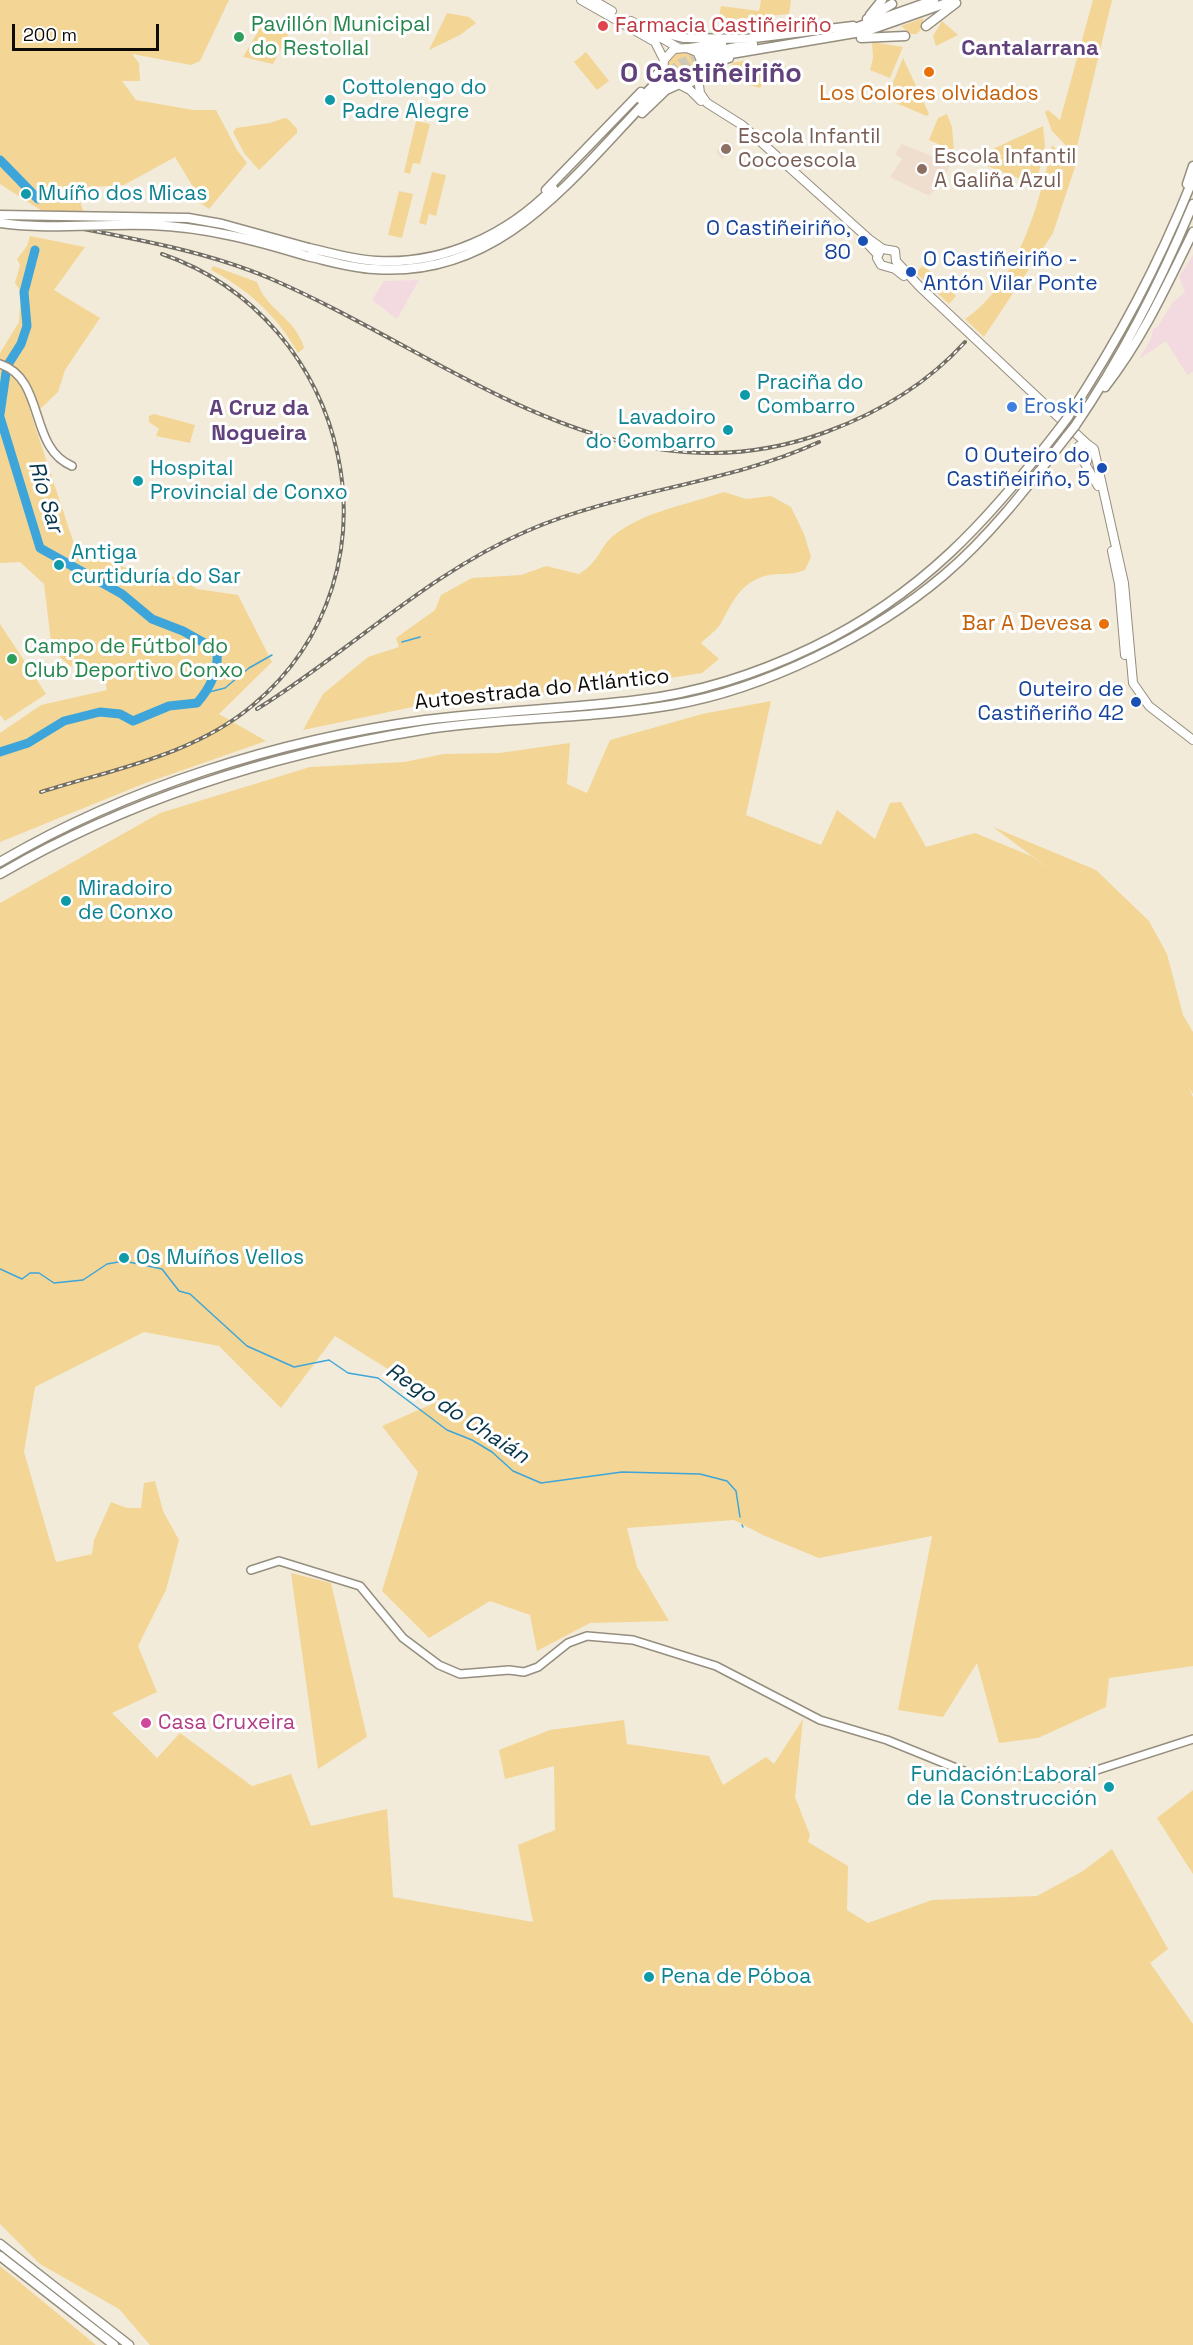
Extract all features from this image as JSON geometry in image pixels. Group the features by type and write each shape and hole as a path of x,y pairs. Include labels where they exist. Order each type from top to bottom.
{"highway":[{"path":"865,26 882,0"},
{"path":"705,56 884,23 930,4 955,0"},
{"path":"926,26 960,0"},
{"path":"834,42 865,26 892,4"},
{"path":"690,48 832,28 865,26"},
{"path":"644,28 684,38 752,39"},
{"path":"700,74 720,60 880,35 904,36"},
{"path":"532,207 663,64"},
{"path":"0,215 188,218 222,224 308,252 376,261 440,255 498,232 532,207 662,81 528,221"},
{"path":"0,223 197,228 376,269 417,268 475,252 503,238 528,221 561,195 661,94 680,85"},
{"path":"1129,319 1164,241 1193,166"},
{"name":"Autoestrada do Atlántico","path":"0,862 121,803 207,771 280,749 333,736 423,720 639,700 697,689 764,668 848,629 939,566 1007,497 1068,417 1129,319 1162,254 1193,179"},
{"name":"Autoestrada do Atlántico","path":"0,874 125,811 210,780 283,758 335,745 426,729 676,704 734,689 770,675 874,626 946,574 1015,503 1067,436 1112,367 1146,305 1193,204"},
{"path":"1076,424 1121,367 1159,302 1193,232"},
{"path":"0,2244 129,2345"},
{"path":"0,2256 114,2345"}],"main road":[{"path":"581,0 655,42 667,78 741,129 880,252 894,251 897,261 920,287 1083,445"},
{"path":"593,0 679,48"},
{"path":"663,64 670,52 679,48 690,48 701,58 700,93 707,103 742,125 826,200 880,252 881,265 898,272 1074,437 1083,445 1094,449 1124,583 1133,683 1149,706 1193,742"},
{"path":"680,85 700,74"},
{"path":"800,177 807,189 826,200"},
{"path":"890,267 897,261"},
{"path":"1083,445 1077,456 1094,475 1102,502 1119,584 1124,654 1132,690 1147,709 1193,742"},
{"path":"1084,462 1094,456"}],"street":[{"path":"0,364 15,371 24,381 50,449 60,460 72,466"},
{"path":"251,1570 279,1561 360,1586 403,1638 421,1654 460,1674 509,1670 524,1672 538,1667 568,1643 587,1636 633,1640 716,1666 820,1720 886,1740 971,1774 1072,1778 1193,1739"}],"shaded area":[{"path":"0,0 229,0 200,61 191,65 132,54 139,63 140,81 122,81 136,100 193,110 216,110 237,150 247,163 209,209 189,195 195,190 175,157 124,185 76,188 83,211 42,211 0,184"},
{"path":"761,0 791,0 789,14 758,17 758,22 719,17 721,6 759,11"},
{"path":"1093,0 1112,0 1075,155 1052,131 1045,112 1048,110 1060,120"},
{"path":"447,13 469,17 476,23 460,35 429,50"},
{"path":"266,18 290,31 273,64 243,57"},
{"path":"923,18 923,27 917,34 911,34 901,26"},
{"path":"942,21 958,35 936,46 933,36"},
{"path":"872,42 903,47 890,78 870,70 873,58"},
{"path":"683,51 689,52 697,60 697,72 689,80 683,81 677,80 669,72 668,66 669,60 677,52"},
{"path":"586,52 609,81 597,90 574,62"},
{"path":"903,58 929,114 927,116 886,99"},
{"path":"747,60 749,69 733,72 732,63"},
{"path":"752,67 767,74 760,88 738,82 740,75 748,77"},
{"path":"947,114 952,127 954,151 929,140 938,118"},
{"path":"284,118 288,119 297,129 297,133 259,170 244,153 233,132 236,128 270,123"},
{"path":"416,121 430,124 420,164 413,163 410,174 404,172"},
{"path":"1043,126 1045,146 1036,185 974,161 973,158"},
{"name":"Escola Infantil Cocoescola","path":"727,139 734,148 722,159 716,152"},
{"name":"Escola Infantil A Galiña Azul","path":"902,144 951,164 944,179 929,196 890,177 902,159 895,154"},
{"path":"1052,145 1075,167 1053,233 984,337 965,319 983,304 999,285 1024,241 1041,191"},
{"path":"432,172 446,175 436,216 429,214 426,225 419,223"},
{"path":"399,191 413,194 402,238 388,235"},
{"path":"30,236 85,247 54,290 100,318 65,370 58,392 39,410 30,411 77,553 130,569 176,577 197,589 238,595 272,662 219,714 266,741 143,784 0,842 0,733 41,705 107,690 102,670 70,666 52,650 44,584 20,562 0,563 0,353 19,322 21,292 15,283 20,265 17,259 27,246"},
{"path":"1193,255 1193,372 1187,375 1166,341 1139,359 1151,339 1153,329 1158,326 1173,302 1185,292 1179,277"},
{"path":"923,265 956,296 949,304 916,273"},
{"path":"213,266 257,282 267,300 295,329 304,348 298,353 261,305 250,295 211,270"},
{"path":"419,280 397,319 372,300 384,281"},
{"path":"154,414 195,425 190,443 156,436 159,429 149,422 149,416"},
{"path":"724,492 746,499 771,496 791,507 804,534 811,557 805,570 765,576 740,591 719,626 701,643 719,659 702,673 592,690 446,700 303,730 323,694 368,657 399,647 396,638 435,610 441,595 472,578 521,575 546,566 579,574 591,564 608,541 625,527 666,509"},
{"name":"Campo de Fútbol do Club Deportivo Conxo","path":"0,624 46,694 5,721 0,715"},
{"path":"771,701 746,815 821,845 837,810 875,839 890,803 901,802 926,847 975,833 1031,856 1052,871 993,827 1096,870 1149,921 1167,954 1183,1015 1193,1032 1193,1094 1189,1088 1193,1097 1193,1666 1109,1678 1106,1707 1038,1738 999,1743 977,1663 943,1717 898,1710 932,1536 819,1558 765,1536 734,1520 627,1528 637,1567 669,1621 590,1623 537,1651 530,1615 490,1601 429,1638 382,1591 418,1472 382,1426 439,1401 335,1336 281,1408 219,1346 144,1332 35,1387 24,1452 56,1562 92,1554 94,1540 111,1502 127,1508 141,1508 144,1483 155,1481 163,1511 179,1540 166,1590 138,1646 157,1692 112,1713 157,1758 180,1733 252,1786 291,1774 311,1826 387,1809 393,1897 533,1922 518,1845 555,1830 554,1766 505,1779 499,1750 550,1730 624,1720 627,1744 709,1756 723,1785 766,1757 774,1764 803,1719 795,1797 810,1835 808,1842 848,1866 847,1910 868,1923 932,1900 1037,1896 1083,1871 1112,1849 1168,1949 1150,1963 1193,2024 1193,2345 150,2345 119,2309 40,2264 0,2224 0,903 160,813 310,767 404,762 444,754 499,753 570,743 567,784 587,793 610,740 702,714"},
{"path":"291,1573 331,1583 367,1737 318,1769"},
{"path":"1193,1790 1193,1874 1157,1818"},
{"path":"0,2266 96,2345 0,2345"}],"waterway":[{"name":"Río Sar","path":"0,160 38,199"},
{"name":"Río Sar","path":"0,414 7,366 21,344 27,326 24,292 35,250"},
{"name":"Río Sar","path":"0,417 40,548 122,594 152,619 183,631 217,650 217,665 213,678 197,703 169,706 133,721 120,714 100,712 64,721 28,743 0,752"},
{"path":"402,642 420,637"},
{"path":"205,693 225,688 249,668 272,655"},
{"name":"Rego do Chaián","path":"0,1269 22,1279 30,1273 39,1273 54,1283 83,1280 107,1264 124,1261 162,1269 179,1291 190,1294 247,1346 294,1367 329,1360 348,1373 378,1378 447,1430 472,1440 492,1452 513,1471 541,1483 622,1472 700,1474 727,1481 736,1491 740,1517"}],"tunnel":[{"path":"661,78 680,63 704,53"},
{"path":"664,83 690,65 707,58"}],"railway":[{"path":"0,212 136,239 237,266 269,278 336,310 469,381 537,413 605,437 676,451 749,451 826,432 864,416 901,396 935,371 965,342"},
{"path":"41,792 152,759 205,736 230,722 253,705 302,650 332,588 343,521 338,454 316,390 278,333 227,287 162,254"},
{"path":"257,709 291,687 422,591 490,549 527,531 599,506 748,468 819,442"}],"place":[{"name":"Farmacia Castiñeiriño","path":"603,26"},
{"name":"Pavillón Municipal do Restollal","path":"239,37"},
{"name":"Los Colores olvidados","path":"929,72"},
{"name":"Cottolengo do Padre Alegre","path":"330,100"},
{"name":"Escola Infantil Cocoescola","path":"726,149"},
{"name":"Escola Infantil A Galiña Azul","path":"922,169"},
{"name":"Muíño dos Micas","path":"26,194"},
{"name":"O Castiñeiriño, 80","path":"863,241"},
{"name":"O Castiñeiriño - Antón Vilar Ponte","path":"911,272"},
{"name":"Praciña do Combarro","path":"745,395"},
{"name":"Eroski","path":"1012,407"},
{"name":"Lavadoiro do Combarro","path":"728,430"},
{"name":"O Outeiro do Castiñeiriño, 5","path":"1102,468"},
{"name":"Hospital Provincial de Conxo","path":"138,481"},
{"name":"Antiga curtiduría do Sar","path":"59,565"},
{"name":"Bar A Devesa","path":"1104,624"},
{"name":"Campo de Fútbol do Club Deportivo Conxo","path":"12,659"},
{"name":"Outeiro de Castiñeriño 42","path":"1136,702"},
{"name":"Miradoiro de Conxo","path":"66,901"},
{"name":"Os Muíños Vellos","path":"124,1258"},
{"name":"Casa Cruxeira","path":"146,1723"},
{"name":"Fundación Laboral de la Construcción","path":"1109,1787"},
{"name":"Pena de Póboa","path":"649,1977"}],"district":[{"name":"Cantalarrana","path":"1030,49"},
{"name":"O Castiñeiriño","path":"711,75"},
{"name":"A Cruz da Nogueira","path":"259,422"}]}
